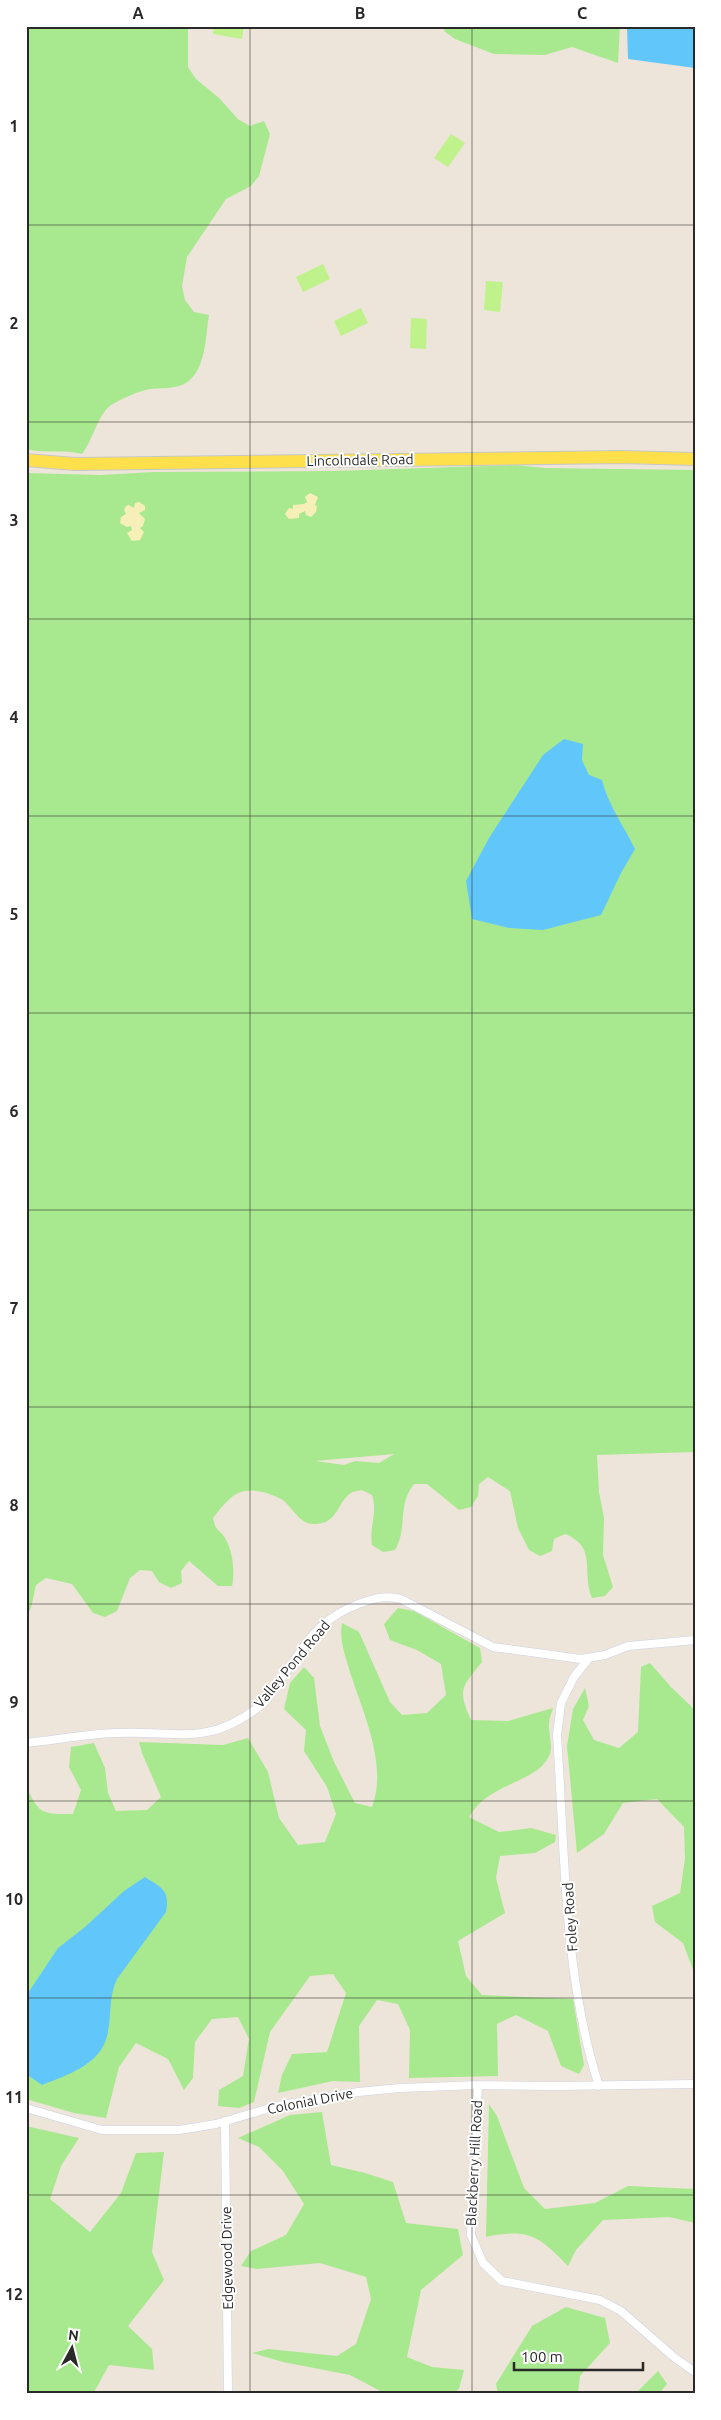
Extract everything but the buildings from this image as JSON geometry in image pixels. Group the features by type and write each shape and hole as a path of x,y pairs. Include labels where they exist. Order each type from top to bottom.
{"main road":[{"name":"Lincolndale Road","path":"26,460 75,464 603,458 695,459"}],"street":[{"name":"Valley Pond Road","path":"26,1743 98,1733 132,1732 182,1735 215,1731 237,1722 263,1704 324,1622 351,1607 389,1596 401,1600 493,1647 581,1659 605,1655 628,1646 695,1640"},
{"name":"Foley Road","path":"588,1658 574,1677 561,1703 558,1734 576,1987 587,2049 599,2086"},
{"path":"599,2086 695,2084"},
{"name":"Colonial Drive","path":"26,2108 102,2130 179,2130 225,2121 277,2106 358,2092 478,2085 599,2086"},
{"name":"Blackberry Hill Road","path":"478,2085 471,2234 483,2263 502,2280 600,2300 614,2307 695,2372"},
{"name":"Edgewood Drive","path":"225,2121 228,2394"}],"green space":[{"path":"26,26 188,26 188,67 196,79 219,98 238,119 250,126 264,121 270,134 259,176 251,186 226,199 187,257 182,286 185,300 194,312 209,315 204,351 197,371 182,385 146,390 111,405 103,414 82,454 26,449"},
{"path":"214,26 244,26 242,39 213,34"},
{"path":"445,26 620,26 618,63 572,47 545,55 494,54 455,39 444,31"},
{"path":"451,134 465,143 448,167 434,158"},
{"path":"323,264 330,279 303,292 296,277"},
{"path":"486,281 503,282 500,312 484,310"},
{"path":"361,308 368,323 341,336 334,321"},
{"path":"411,318 427,319 426,349 410,348"},
{"path":"516,465 545,468 695,470 695,1452 597,1455 599,1492 604,1518 603,1555 613,1587 605,1596 592,1598 585,1553 582,1546 575,1539 565,1534 554,1539 552,1551 540,1556 529,1550 518,1528 510,1491 488,1477 479,1484 478,1496 471,1507 459,1510 427,1484 414,1484 406,1500 399,1542 395,1550 383,1552 372,1545 374,1502 372,1495 362,1490 352,1492 346,1497 333,1517 328,1521 314,1524 309,1524 302,1520 285,1502 276,1496 263,1492 246,1491 229,1500 213,1518 215,1526 225,1538 232,1555 232,1586 218,1586 189,1561 181,1571 182,1583 171,1588 159,1582 152,1571 140,1570 130,1578 117,1611 105,1617 93,1613 72,1584 46,1578 36,1585 31,1608 26,1617 26,473 100,475 154,472 333,471","holes":["394,1454 379,1463 355,1461 344,1465 315,1461"]},
{"path":"398,1608 414,1611 480,1648 482,1662 466,1683 463,1695 471,1720 508,1721 553,1708 549,1719 551,1750 544,1764 524,1778 488,1796 469,1817 499,1832 531,1828 556,1835 555,1842 535,1853 500,1856 496,1878 505,1913 458,1941 466,1976 482,1995 573,1999 584,2065 579,2074 561,2066 548,2031 516,2015 497,2024 498,2076 409,2078 410,2030 398,2004 377,2000 359,2026 360,2082 333,2081 278,2093 282,2075 292,2054 327,2052 346,1993 333,1974 310,1976 270,2032 254,2102 239,2108 218,2106 219,2090 243,2076 249,2039 238,2017 212,2019 195,2042 193,2078 184,2090 168,2059 136,2043 119,2067 106,2118 74,2113 26,2099 26,1786 35,1803 43,1811 55,1814 73,1814 81,1790 69,1767 71,1747 94,1743 105,1768 108,1793 116,1811 147,1810 161,1797 139,1742 223,1745 248,1738 268,1772 279,1818 298,1845 325,1842 336,1814 327,1787 304,1751 306,1730 284,1709 290,1683 304,1667 314,1678 320,1726 334,1762 355,1803 372,1807 376,1791 375,1757 367,1722 344,1654 341,1635 342,1623 359,1632 390,1702 402,1715 427,1713 446,1695 441,1664 417,1650 390,1640 384,1624"},
{"path":"650,1663 695,1710 695,1975 683,1943 655,1922 652,1906 680,1893 685,1858 684,1827 657,1799 623,1803 604,1834 577,1853 567,1746 573,1709 585,1688 589,1706 583,1720 594,1740 619,1748 638,1732 641,1667"},
{"path":"489,2104 497,2116 524,2188 545,2209 595,2203 628,2186 695,2189 695,2223 669,2217 603,2220 576,2250 568,2266 541,2241 532,2237 523,2234 501,2234 486,2237"},
{"path":"322,2112 331,2165 393,2182 406,2223 458,2229 463,2255 421,2290 407,2357 432,2367 464,2370 459,2389 452,2394 386,2394 350,2375 283,2362 252,2353 268,2349 337,2356 356,2344 371,2299 366,2277 320,2263 257,2269 241,2266 251,2251 286,2235 304,2204 283,2171 259,2147 238,2138 290,2115"},
{"path":"26,2126 79,2138 61,2166 50,2199 90,2232 121,2193 136,2153 164,2152 152,2252 164,2280 128,2326 152,2349 154,2370 109,2365 93,2394 26,2394"},
{"path":"566,2307 605,2318 610,2343 580,2376 578,2394 498,2394 496,2384 532,2326"},
{"path":"658,2371 667,2384 659,2394 635,2394"}],"sand":[{"path":"310,493 318,497 315,505 317,506 316,512 311,517 306,515 305,511 299,514 299,518 289,519 285,514 289,508 293,509 293,505 307,502 305,497"},
{"path":"139,502 145,506 145,510 139,513 145,519 143,526 140,528 144,532 140,540 132,541 127,533 132,530 131,526 127,527 120,523 121,517 126,514 124,510 126,506 129,505 134,508 135,503"}],"water":[{"path":"627,26 695,26 695,68 628,59"},
{"path":"564,739 583,744 582,760 589,775 602,780 612,807 635,849 601,915 543,930 509,928 472,919 466,881 489,838 543,755"},
{"path":"145,1877 160,1887 166,1894 166,1912 117,1979 112,1993 107,2036 103,2046 90,2062 81,2068 42,2085 26,2074 26,1996 58,1948 85,1927 124,1891"}]}
